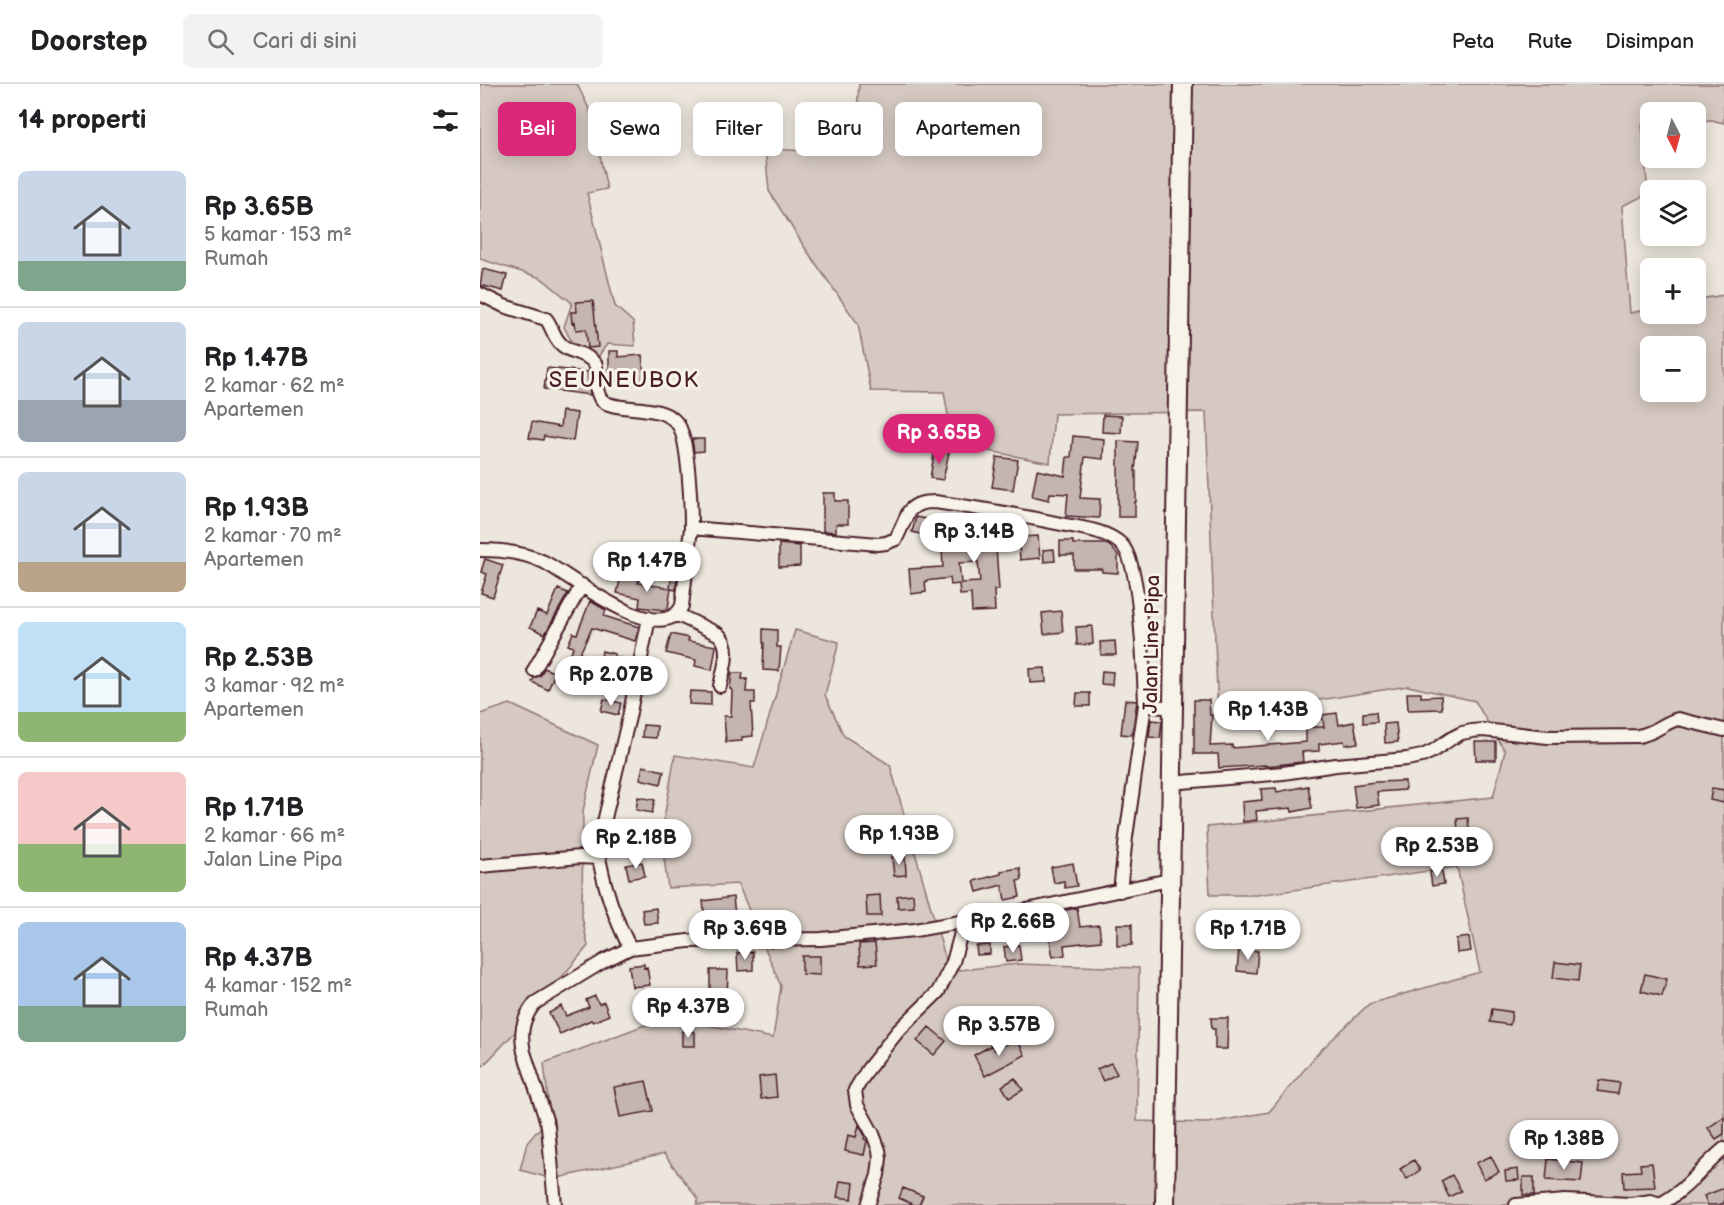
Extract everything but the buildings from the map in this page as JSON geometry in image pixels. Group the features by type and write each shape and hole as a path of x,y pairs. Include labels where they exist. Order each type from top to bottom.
{"main road":[{"name":"Jalan Line Pipa","path":"1165,1205 1183,84"}],"street":[{"path":"480,294 504,306 546,319 562,346 586,356 596,365 598,393 602,401 611,405 658,411 670,416 678,423 683,432 686,448 691,528 682,606 676,614 663,620 623,609 556,568 532,557 508,551 480,549"},
{"path":"691,528 878,544 896,539 912,507 935,502 1092,530 1122,544 1131,560 1141,630 1144,705 1120,891"},
{"path":"534,670 582,585"},
{"path":"676,614 724,639 726,650 720,686"},
{"path":"630,948 611,907 599,858 600,839 629,717 649,618"},
{"path":"1144,705 1173,708"},
{"path":"1171,783 1407,759 1433,752 1452,738 1472,731 1483,730 1548,737 1638,736 1649,734 1678,719 1724,730"},
{"path":"480,866 599,858"},
{"path":"555,1205 548,1126 524,1052 523,1021 535,1003 595,966 630,948 688,941 849,937 964,922 1169,880"},
{"path":"868,1205 878,1175 880,1158 873,1134 857,1105 855,1090 898,1031 938,992 949,974 964,922"},
{"path":"1516,1205 1555,1202 1643,1204 1651,1201 1660,1204 1688,1184 1724,1149"}],"shaded area":[{"path":"480,84 577,84 588,107 588,156 600,156 607,189 587,193 615,306 633,322 635,346 607,344 598,357 572,342 564,327 572,303 541,278 480,259"},
{"path":"859,84 1724,84 1724,123 1706,120 1706,102 1640,102 1640,168 1646,168 1647,180 1640,180 1640,198 1622,206 1630,313 1640,311 1640,324 1706,324 1706,298 1724,295 1724,1205 697,1205 698,1199 664,1154 553,1179 520,1170 527,1143 550,1116 544,1063 666,1017 773,1038 781,986 738,884 668,888 661,836 675,755 754,768 795,630 839,642 825,695 844,736 890,765 949,971 1018,964 1139,968 1137,1121 1208,1123 1269,1112 1319,1052 1369,1004 1480,972 1457,867 1257,895 1210,895 1207,827 1493,797 1505,751 1475,701 1408,686 1218,716 1206,412 1054,414 1050,463 953,444 944,392 871,391 858,324 769,191 766,156 783,156 783,150 795,150 795,156 883,156 883,102 858,102"},
{"path":"510,704 598,745 583,811 582,917 588,946 520,1027 480,1069 480,714"}],"district":[{"name":"SEUNEUBOK","path":"624,380"}]}
